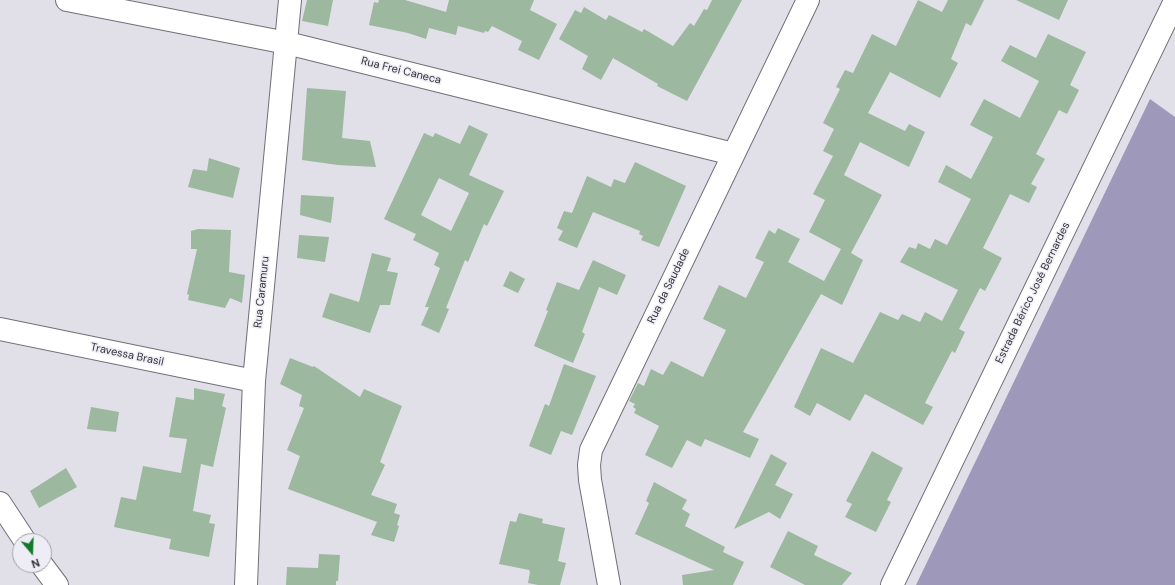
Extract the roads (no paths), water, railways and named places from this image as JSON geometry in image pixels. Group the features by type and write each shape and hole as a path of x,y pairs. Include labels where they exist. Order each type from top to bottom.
{"street":[{"name":"Rua Frei Caneca","path":"67,0 286,43 733,154"},
{"name":"Rua Caramuru","path":"246,585 254,381 290,0"},
{"name":"Rua da Saudade","path":"609,585 590,480 589,465 591,450 808,0"},
{"name":"Estrada Bérico José Bernardes","path":"892,585 1175,1"},
{"name":"Travessa Brasil","path":"0,329 254,381"},
{"path":"0,503 20,533"},
{"path":"48,573 56,585"}]}
